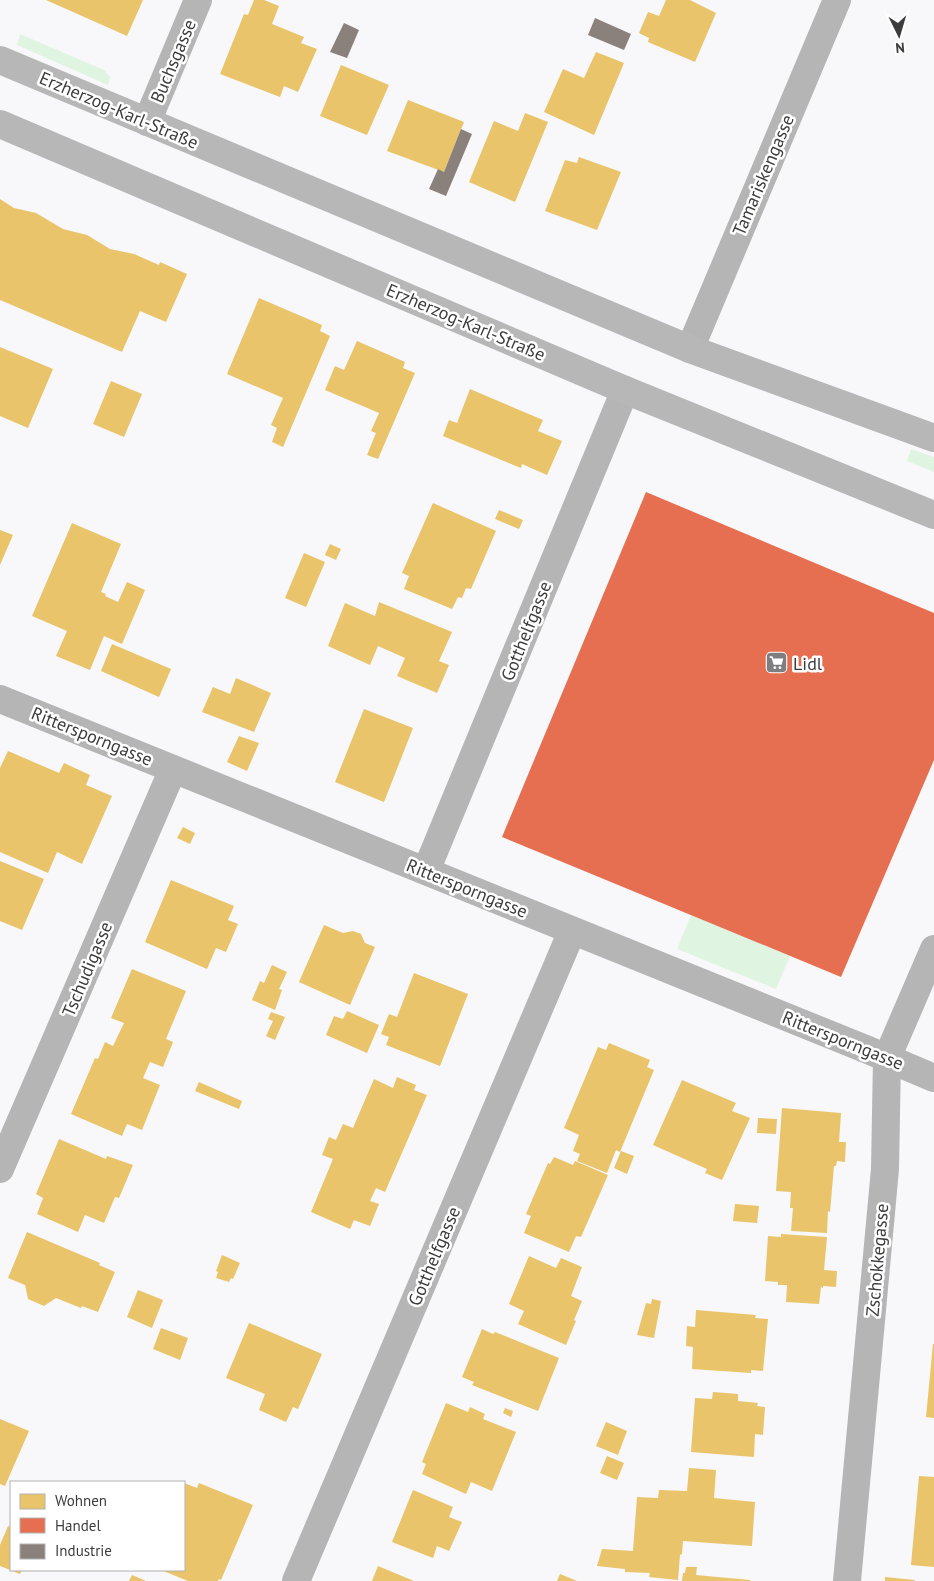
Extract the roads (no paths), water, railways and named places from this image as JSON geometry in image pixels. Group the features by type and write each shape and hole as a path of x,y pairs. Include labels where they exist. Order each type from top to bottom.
{"main road":[{"name":"Erzherzog-Karl-Straße","path":"0,60 690,349 934,438"},
{"name":"Erzherzog-Karl-Straße","path":"0,124 625,390 934,515"}],"street":[{"name":"Buchsgasse","path":"147,122 198,0"},
{"name":"Tamariskengasse","path":"690,349 837,0"},
{"name":"Gotthelfgasse","path":"426,871 625,390"},
{"name":"Rittersporngasse","path":"0,699 934,1078"},
{"name":"Tschudigasse","path":"0,1169 173,769"},
{"name":"Gotthelfgasse","path":"296,1581 572,931"},
{"name":"Zschokkegasse","path":"847,1581 885,1169 887,1058 934,949"}],"place":[{"name":"Lidl","path":"777,663"}]}
